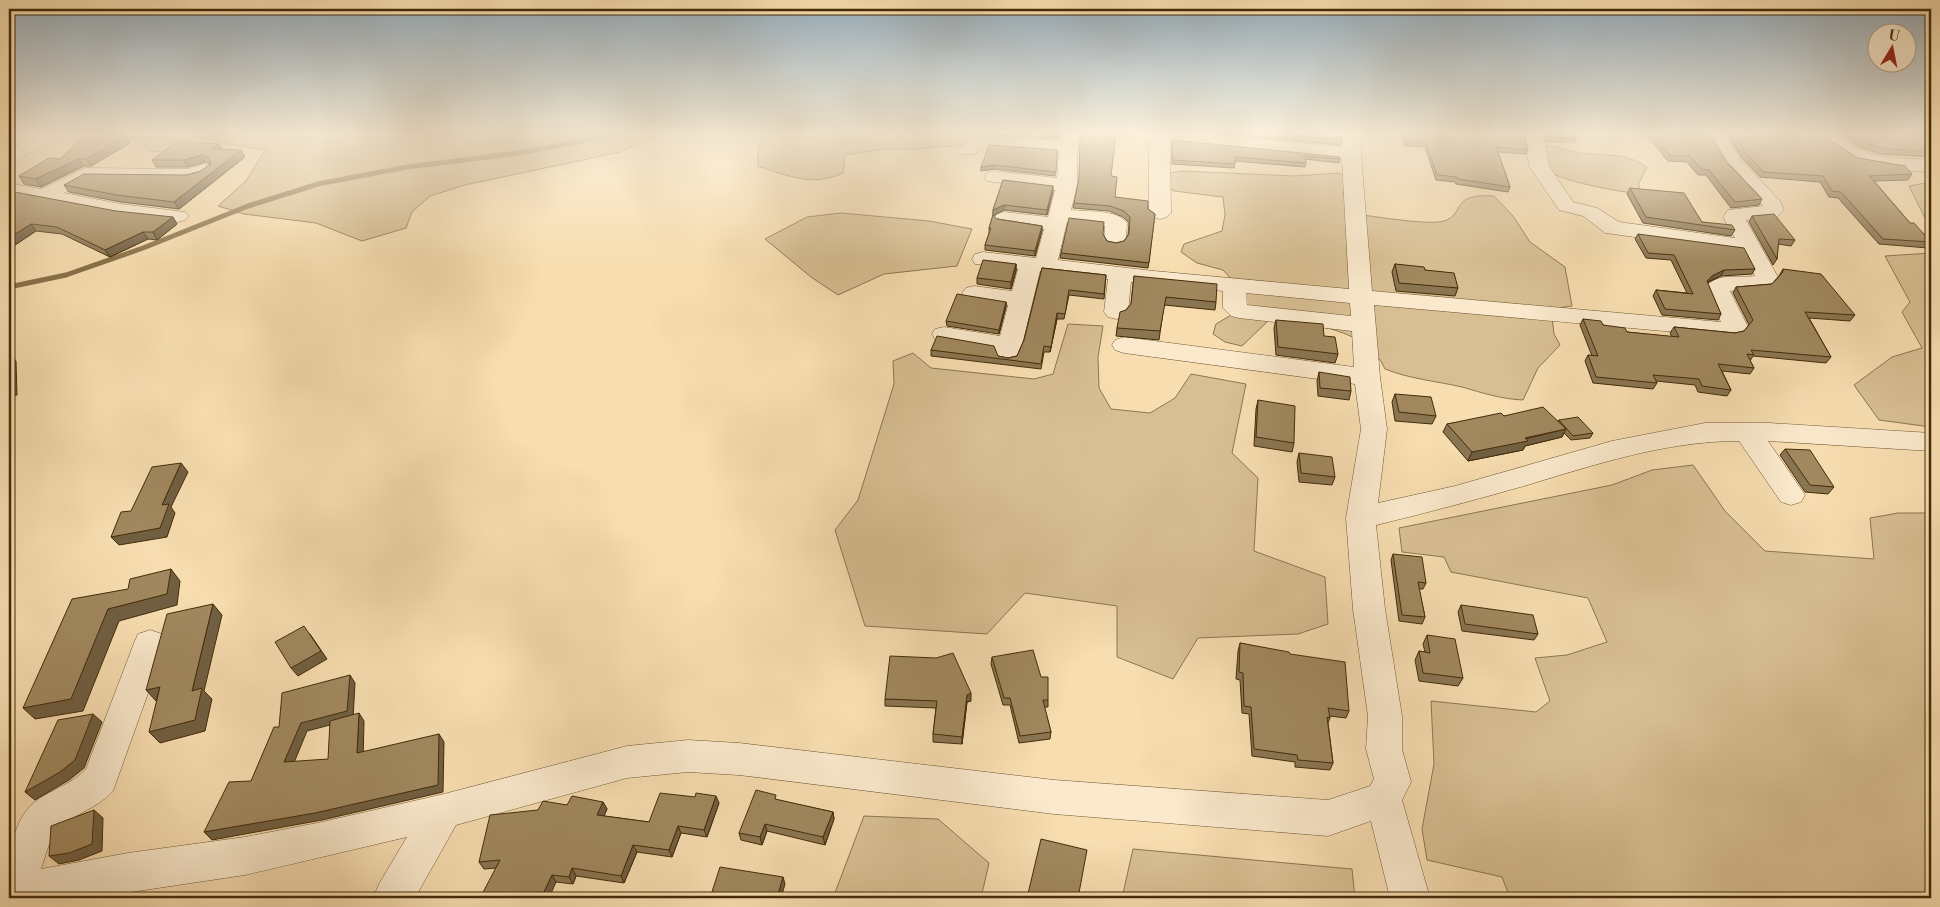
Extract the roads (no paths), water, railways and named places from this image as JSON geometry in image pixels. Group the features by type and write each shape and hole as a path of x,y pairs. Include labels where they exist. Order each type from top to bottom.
{"street":[{"path":"43,196 80,176"},
{"path":"944,334 1008,350 1023,300 1058,219 1068,185 1068,176"},
{"path":"1159,176 1160,213"},
{"path":"10,895 128,872 245,856 444,811 627,762 688,756 739,759 1054,797 1328,818 1351,812 1383,798 1393,782 1384,749 1385,716 1369,609 1361,518 1374,429 1367,377 1354,176"},
{"path":"1546,176 1566,206 1590,212 1613,228 1750,247"},
{"path":"983,259 1234,285 1731,330 1736,327 1717,288 1729,283 1754,284 1765,281 1767,277 1734,217 1735,214 1770,212 1774,210 1773,205 1746,176"},
{"path":"994,177 1068,185"},
{"path":"11,192 136,212 178,216"},
{"path":"1004,218 1114,221 1116,223 1115,240"},
{"path":"1116,312 1120,274"},
{"path":"1234,285 1235,308 1239,311 1363,325"},
{"path":"974,293 1023,300"},
{"path":"1124,345 1367,377"},
{"path":"1361,518 1455,496 1519,476 1645,442 1705,432 1746,431 1931,442"},
{"path":"1746,431 1792,495"},
{"path":"10,895 44,816 55,808 91,791 100,779 150,643"},
{"path":"1383,798 1410,898"},
{"path":"394,898 444,811"}],"waterway":[{"path":"9,287 66,275 143,248 248,206 318,184 358,176"}]}
